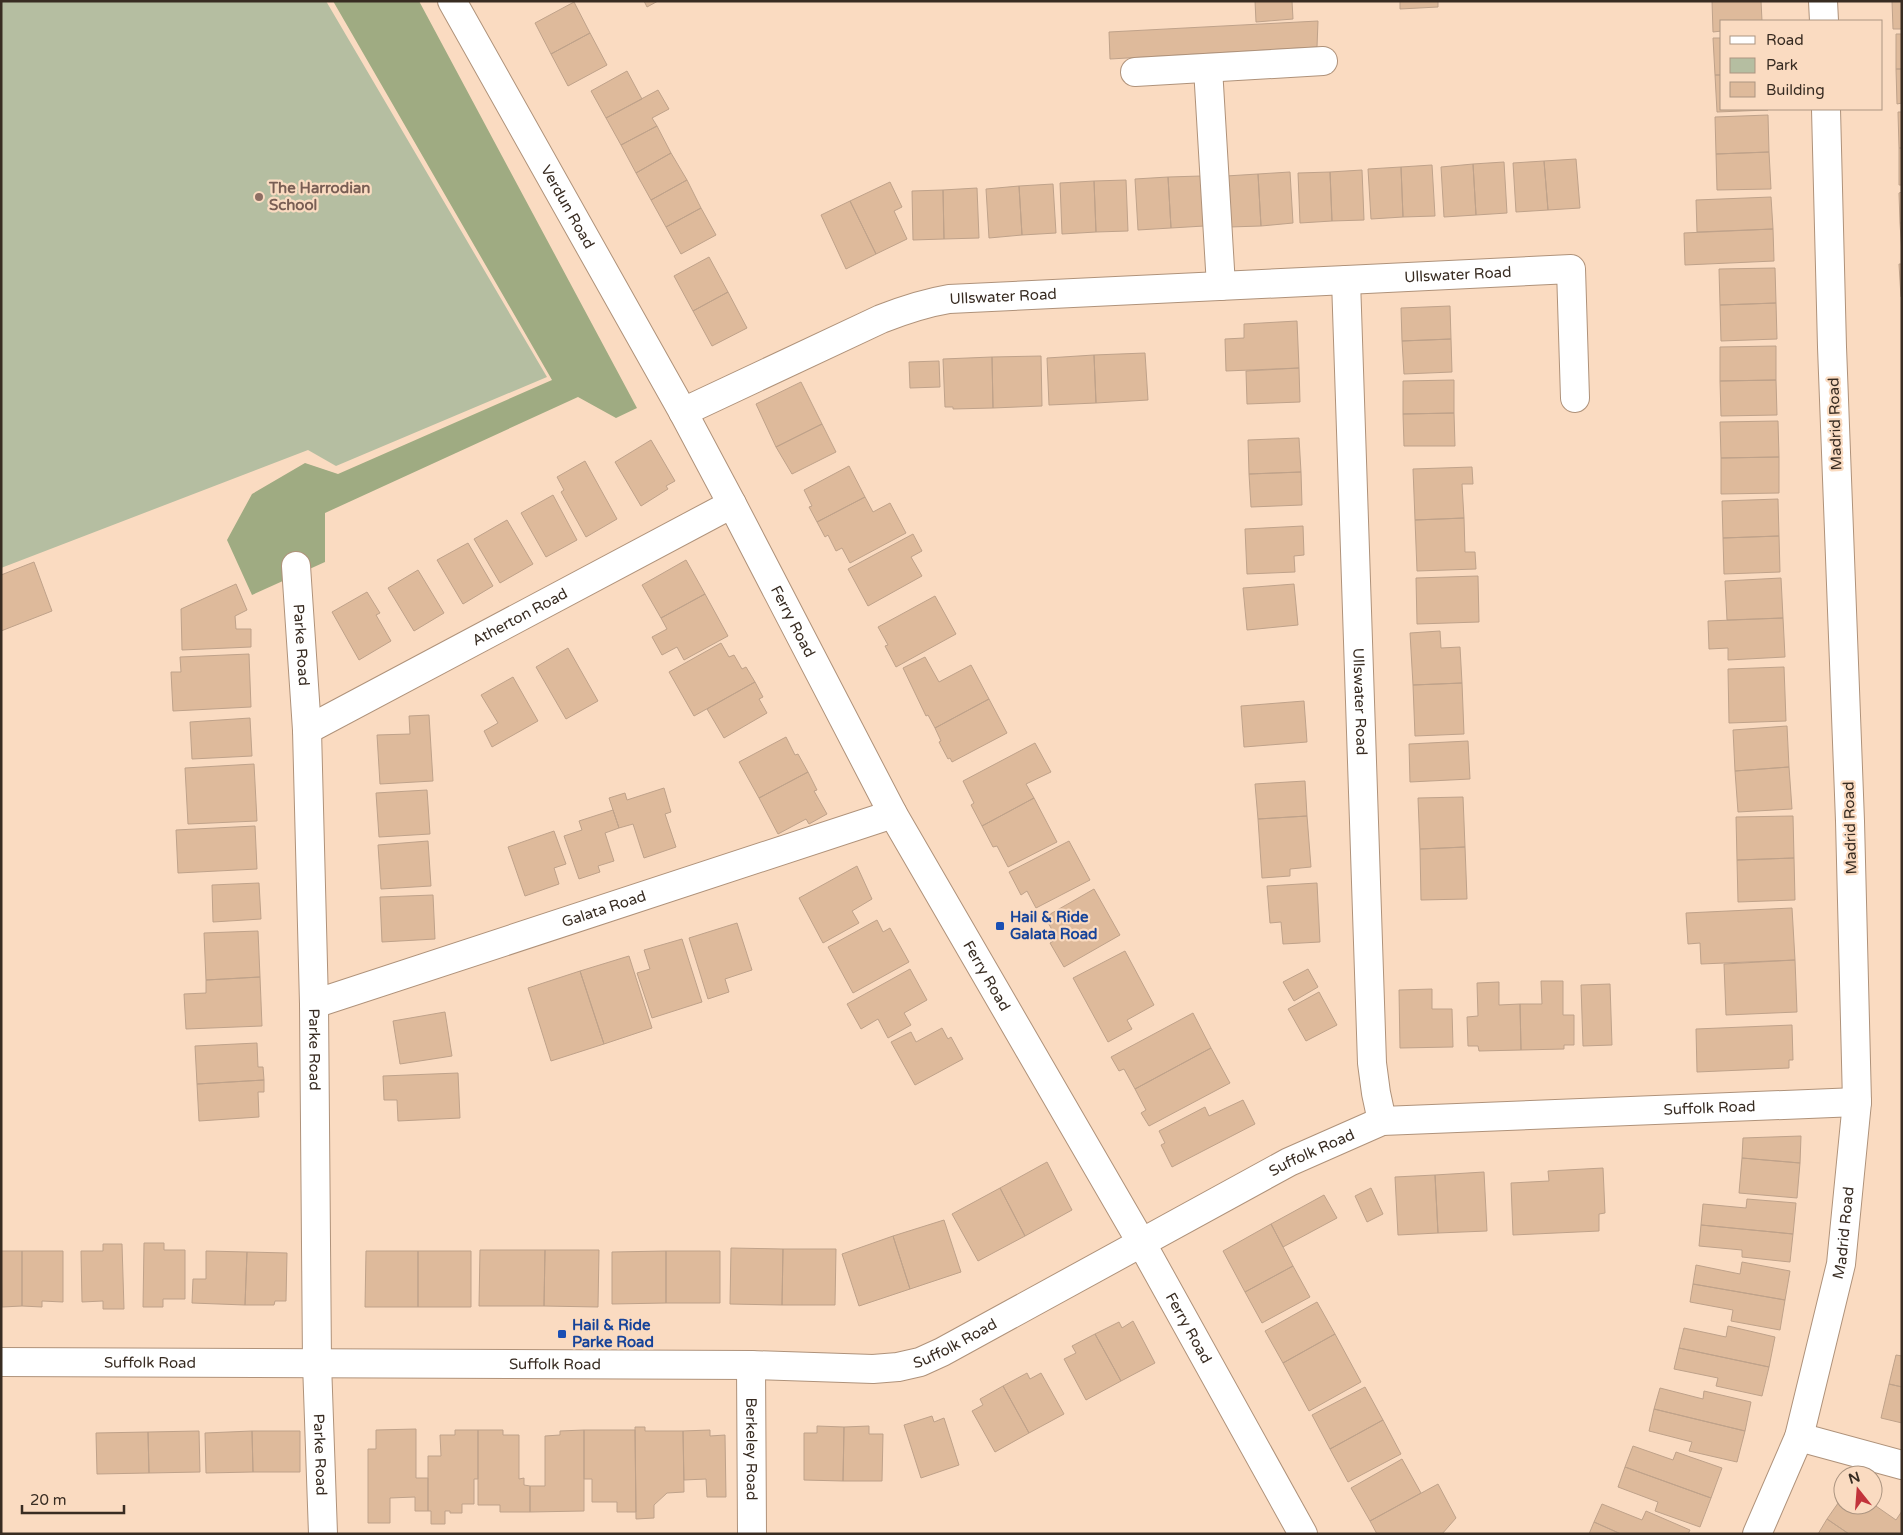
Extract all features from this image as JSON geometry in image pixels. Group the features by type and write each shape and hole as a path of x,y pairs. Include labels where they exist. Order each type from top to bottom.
{"street":[{"path":"1823,1 1824,20"},
{"name":"Verdun Road","path":"458,3 683,412"},
{"path":"1135,72 1323,61"},
{"path":"1208,68 1221,286"},
{"name":"Madrid Road","path":"1757,1534 1799,1437 1841,1264 1858,1102 1850,821 1832,347 1826,110"},
{"name":"Ullswater Road","path":"683,412 881,319 929,302 949,299 1571,269 1575,398"},
{"name":"Ullswater Road","path":"1346,280 1372,1064 1382,1121"},
{"name":"Ferry Road","path":"683,412 893,814 1141,1242 1303,1534"},
{"name":"Atherton Road","path":"307,730 732,504"},
{"name":"Parke Road","path":"296,566 307,730 314,1004 317,1363 322,1534"},
{"name":"Galata Road","path":"314,1004 893,814"},
{"name":"Suffolk Road","path":"1,1362 751,1365 873,1369 898,1368 920,1362 942,1352 1289,1162 1382,1121 1858,1102"},
{"name":"Berkeley Road","path":"751,1365 752,1534"},
{"path":"1799,1437 1902,1465"}],"green space":[{"name":"The Harrodian School","path":"1,1 326,1 547,377 336,466 308,450 1,568"},
{"path":"333,1 419,1 637,408 616,418 578,397 325,513 325,562 252,595 227,540 252,494 305,463 338,474 552,380"}],"building":[{"path":"644,1 658,1 647,7"},
{"path":"1255,1 1292,1 1293,19 1256,22"},
{"path":"1400,1 1438,1 1438,7 1400,9"},
{"path":"1712,1 1761,1 1762,20 1720,20 1720,31 1713,32"},
{"path":"1892,1 1902,1 1902,29 1893,29"},
{"path":"574,2 590,33 551,54 535,23"},
{"path":"1318,21 1317,47 1110,59 1109,32"},
{"path":"590,33 607,65 568,86 551,54"},
{"path":"1896,34 1902,34 1902,69 1896,69"},
{"path":"1713,38 1720,38 1720,75 1715,75"},
{"path":"1896,69 1902,69 1902,103 1897,104"},
{"path":"627,71 642,99 606,118 591,91"},
{"path":"1715,75 1720,75 1720,110 1768,110 1717,112"},
{"path":"658,90 669,109 652,118 657,126 621,145 606,118"},
{"path":"1898,112 1902,112 1902,148 1899,148"},
{"path":"1768,115 1769,152 1716,154 1715,117"},
{"path":"657,126 671,153 636,173 621,145"},
{"path":"1899,148 1902,148 1902,185 1899,185"},
{"path":"1769,152 1771,189 1717,190 1716,154"},
{"path":"671,153 687,180 651,200 636,173"},
{"path":"1576,159 1580,208 1548,210 1544,161"},
{"path":"1544,161 1548,210 1516,212 1513,163"},
{"path":"1504,162 1507,213 1476,215 1473,164"},
{"path":"1473,164 1476,215 1444,217 1441,167"},
{"path":"1432,165 1435,216 1403,217 1401,167"},
{"path":"1401,167 1403,217 1371,219 1368,169"},
{"path":"1362,170 1364,220 1332,221 1330,172"},
{"path":"1290,172 1293,223 1261,226 1258,174"},
{"path":"1330,172 1332,221 1300,223 1298,173"},
{"path":"1258,174 1261,226 1229,227 1226,176"},
{"path":"1201,176 1204,226 1171,228 1168,177"},
{"path":"1168,177 1171,228 1138,230 1135,179"},
{"path":"687,180 701,208 666,227 651,200"},
{"path":"1126,180 1128,231 1096,232 1094,181"},
{"path":"1094,181 1096,232 1062,234 1060,183"},
{"path":"890,182 902,207 894,211 907,239 876,254 850,201"},
{"path":"1053,184 1056,233 1022,235 1019,186"},
{"path":"1019,186 1022,235 989,238 986,189"},
{"path":"977,188 979,238 944,239 943,190"},
{"path":"943,190 944,239 913,240 912,191"},
{"path":"1902,192 1902,223 1900,223 1899,193"},
{"path":"1771,197 1773,229 1697,232 1696,200"},
{"path":"850,201 876,254 846,269 821,215"},
{"path":"701,208 716,235 681,254 666,227"},
{"path":"1900,223 1902,223 1902,254"},
{"path":"1773,229 1774,261 1685,265 1684,233"},
{"path":"709,257 728,292 693,311 674,276"},
{"path":"1899,264 1902,264 1902,297 1901,297"},
{"path":"1775,268 1776,303 1720,305 1719,269"},
{"path":"728,292 747,328 712,346 693,311"},
{"path":"1776,303 1777,339 1721,341 1720,305"},
{"path":"1450,306 1451,339 1402,341 1401,308"},
{"path":"1297,321 1299,368 1226,371 1225,339 1244,338 1244,324"},
{"path":"1451,339 1452,372 1404,374 1402,341"},
{"path":"1776,346 1776,380 1720,381 1720,347"},
{"path":"1145,353 1148,400 1096,403 1094,355"},
{"path":"1094,355 1096,403 1049,405 1047,358"},
{"path":"1041,356 1042,406 993,408 992,357"},
{"path":"992,357 993,408 953,409 953,407 945,407 943,359"},
{"path":"939,361 940,387 910,388 909,362"},
{"path":"1299,368 1300,402 1247,404 1246,371"},
{"path":"1454,380 1454,413 1403,414 1403,381"},
{"path":"1776,380 1777,415 1721,416 1720,381"},
{"path":"801,382 822,424 776,447 756,404"},
{"path":"1454,413 1455,446 1404,446 1403,414"},
{"path":"1778,421 1779,457 1721,458 1720,422"},
{"path":"822,424 836,452 792,474 776,447"},
{"path":"1299,438 1301,472 1249,474 1248,440"},
{"path":"651,440 675,481 666,486 668,489 641,506 615,462"},
{"path":"1779,457 1779,493 1721,494 1721,458"},
{"path":"585,461 617,519 586,537 561,492 564,490 557,477"},
{"path":"849,466 865,497 817,522 809,507 812,506 804,490"},
{"path":"1472,467 1473,484 1462,484 1464,518 1415,520 1413,469"},
{"path":"1301,472 1302,505 1251,507 1249,474"},
{"path":"553,495 577,540 546,557 521,513"},
{"path":"865,497 873,512 890,503 906,533 850,563 842,548 836,551 828,535 825,537 817,522"},
{"path":"1778,499 1779,536 1723,538 1722,501"},
{"path":"1464,518 1465,552 1475,552 1476,569 1417,571 1415,520"},
{"path":"507,520 533,564 500,583 474,539"},
{"path":"1303,526 1304,555 1294,556 1295,572 1247,574 1245,529"},
{"path":"913,534 922,551 911,557 922,576 868,606 848,569"},
{"path":"1779,536 1780,572 1724,574 1723,538"},
{"path":"468,543 493,586 463,604 437,560"},
{"path":"686,560 705,594 661,618 642,585"},
{"path":"34,562 52,611 1,631 1,575"},
{"path":"418,570 444,613 414,631 388,588"},
{"path":"1478,576 1479,622 1417,624 1416,578"},
{"path":"1781,578 1783,618 1727,620 1725,581"},
{"path":"236,584 247,610 235,616 236,629 251,629 251,647 182,650 181,609"},
{"path":"1294,584 1298,625 1247,630 1243,588"},
{"path":"367,592 380,613 376,615 391,641 359,660 332,612"},
{"path":"705,594 728,636 684,660 677,647 662,655 652,637 667,629 661,618"},
{"path":"935,596 956,634 896,667 885,646 888,645 878,627"},
{"path":"1783,618 1785,657 1728,660 1728,648 1709,649 1708,621"},
{"path":"1440,631 1441,648 1460,647 1462,683 1413,685 1410,633"},
{"path":"721,643 729,657 734,655 742,669 746,667 755,682 694,716 669,672"},
{"path":"568,648 598,701 566,719 536,667"},
{"path":"249,654 251,707 173,711 171,672 181,672 180,657"},
{"path":"925,657 939,682 971,665 989,699 935,728 928,715 926,716 903,668"},
{"path":"1784,667 1786,721 1729,723 1728,669"},
{"path":"513,677 538,721 492,747 484,731 498,723 481,695"},
{"path":"755,682 763,697 759,699 767,713 724,738 707,709"},
{"path":"1462,683 1464,734 1415,736 1413,685"},
{"path":"989,699 1007,733 952,762 950,758 948,759 939,742 941,741 935,728"},
{"path":"1304,701 1307,742 1244,747 1241,706"},
{"path":"429,715 433,781 380,784 377,735 410,734 409,716"},
{"path":"250,718 252,756 192,759 190,722"},
{"path":"1787,726 1789,767 1735,771 1733,730"},
{"path":"786,737 795,755 798,754 808,772 759,798 739,762"},
{"path":"1468,741 1470,779 1410,782 1409,744"},
{"path":"1035,743 1051,772 1026,784 1034,798 982,826 971,805 974,803 963,781"},
{"path":"254,764 257,821 188,824 185,768"},
{"path":"1789,767 1792,809 1738,812 1735,771"},
{"path":"808,772 817,790 814,791 827,814 809,824 806,819 778,834 759,798"},
{"path":"1305,781 1307,816 1258,819 1255,784"},
{"path":"664,788 671,812 665,814 676,847 644,858 633,824 619,828 609,798 625,793 627,800"},
{"path":"427,790 430,834 379,837 376,793"},
{"path":"1463,797 1465,847 1420,849 1418,798"},
{"path":"1034,798 1057,842 1008,867 997,846 993,847 982,826"},
{"path":"613,810 619,828 605,833 614,861 598,866 600,872 579,879 564,836 582,830 579,821"},
{"path":"1307,816 1311,867 1290,869 1290,876 1262,878 1258,819"},
{"path":"1793,816 1794,858 1737,860 1736,817"},
{"path":"255,826 257,869 178,873 176,830"},
{"path":"554,831 566,864 554,868 559,884 525,896 508,847"},
{"path":"428,841 431,886 381,889 378,845"},
{"path":"1069,841 1090,880 1036,908 1027,891 1021,895 1009,872"},
{"path":"1465,847 1467,899 1421,900 1420,849"},
{"path":"1794,858 1795,900 1738,902 1737,860"},
{"path":"857,866 872,899 852,911 859,923 823,943 799,898"},
{"path":"259,883 261,919 213,922 212,885"},
{"path":"1317,883 1320,942 1283,944 1281,922 1270,923 1267,886"},
{"path":"1094,889 1120,935 1064,967 1050,943 1057,939 1045,917"},
{"path":"433,895 435,939 382,942 380,897"},
{"path":"1792,908 1795,960 1701,964 1700,943 1688,944 1686,913"},
{"path":"877,920 883,932 890,928 909,962 853,993 828,947"},
{"path":"737,923 752,970 725,979 729,992 708,999 689,938"},
{"path":"258,931 260,977 206,980 204,933"},
{"path":"682,939 702,1002 652,1018 637,973 650,969 644,950"},
{"path":"1125,951 1154,1005 1127,1020 1132,1029 1108,1042 1073,978"},
{"path":"629,956 652,1028 604,1044 580,971"},
{"path":"1795,960 1797,1012 1726,1015 1724,964"},
{"path":"910,969 927,1000 904,1013 911,1025 888,1038 878,1019 861,1029 847,1004"},
{"path":"1308,969 1318,987 1294,1001 1283,982"},
{"path":"580,971 604,1044 551,1061 528,988"},
{"path":"260,977 262,1026 186,1029 184,994 206,993 206,980"},
{"path":"1541,981 1563,981 1563,1015 1574,1015 1574,1045 1564,1045 1564,1049 1521,1050 1520,1004 1542,1004"},
{"path":"1499,982 1499,1005 1520,1004 1521,1050 1479,1051 1478,1046 1468,1046 1467,1017 1478,1016 1477,983"},
{"path":"1610,984 1612,1045 1583,1046 1581,985"},
{"path":"1432,989 1432,1009 1452,1009 1453,1047 1400,1048 1399,990"},
{"path":"1319,992 1337,1025 1306,1041 1288,1009"},
{"path":"445,1012 452,1056 400,1064 393,1021"},
{"path":"1193,1013 1211,1048 1135,1089 1124,1069 1119,1071 1111,1057"},
{"path":"1792,1025 1793,1060 1789,1060 1789,1068 1697,1072 1696,1029"},
{"path":"942,1028 948,1039 951,1037 963,1059 915,1085 891,1042 911,1032 916,1042"},
{"path":"257,1043 258,1067 263,1067 264,1080 197,1084 195,1046"},
{"path":"1211,1048 1230,1083 1149,1126 1141,1113 1146,1110 1135,1089"},
{"path":"458,1073 460,1118 398,1121 397,1100 384,1100 383,1076"},
{"path":"264,1080 264,1092 258,1092 259,1117 199,1121 197,1084"},
{"path":"1243,1100 1255,1124 1172,1167 1161,1145 1165,1143 1159,1131 1205,1107 1209,1116"},
{"path":"1801,1136 1800,1163 1742,1158 1743,1138"},
{"path":"1742,1158 1800,1163 1797,1198 1739,1193"},
{"path":"1047,1162 1072,1210 1025,1236 1000,1188"},
{"path":"1603,1168 1605,1213 1599,1214 1599,1231 1513,1235 1511,1183 1549,1181 1548,1171"},
{"path":"1484,1172 1487,1231 1438,1233 1435,1175"},
{"path":"1435,1175 1438,1233 1398,1235 1395,1177"},
{"path":"1000,1188 1025,1236 978,1261 952,1214"},
{"path":"1371,1188 1383,1214 1367,1222 1355,1196"},
{"path":"1324,1195 1337,1218 1283,1247 1271,1224"},
{"path":"1747,1199 1796,1203 1793,1234 1701,1225 1703,1204 1746,1208"},
{"path":"944,1220 961,1272 910,1289 893,1236"},
{"path":"1271,1224 1293,1266 1245,1292 1223,1251"},
{"path":"1701,1225 1793,1234 1790,1262 1742,1257 1742,1250 1699,1246"},
{"path":"893,1236 910,1289 859,1306 842,1254"},
{"path":"144,1243 164,1243 164,1250 185,1250 185,1299 163,1299 163,1307 143,1307"},
{"path":"103,1244 122,1244 124,1309 103,1309 103,1301 82,1302 81,1251 103,1251"},
{"path":"731,1248 783,1249 782,1305 730,1304"},
{"path":"783,1249 836,1249 835,1305 782,1305"},
{"path":"480,1250 545,1250 544,1306 479,1306"},
{"path":"545,1250 599,1250 598,1307 544,1306"},
{"path":"1,1251 22,1251 22,1306 2,1307"},
{"path":"22,1251 63,1251 63,1302 42,1301 42,1307 22,1306"},
{"path":"206,1251 247,1252 245,1305 192,1303 193,1279 206,1279"},
{"path":"366,1251 418,1251 418,1307 365,1307"},
{"path":"418,1251 471,1251 471,1307 418,1307"},
{"path":"666,1251 720,1251 720,1303 666,1303"},
{"path":"666,1251 666,1303 612,1304 612,1252"},
{"path":"247,1252 287,1253 286,1301 275,1301 274,1305 245,1305"},
{"path":"1742,1262 1790,1271 1785,1300 1693,1284 1696,1265 1740,1274"},
{"path":"1293,1266 1310,1297 1262,1323 1245,1292"},
{"path":"1693,1284 1785,1300 1780,1330 1731,1321 1733,1310 1690,1302"},
{"path":"1317,1302 1335,1334 1283,1363 1265,1331"},
{"path":"1133,1321 1155,1363 1121,1381 1095,1334 1119,1322 1122,1328"},
{"path":"1728,1326 1775,1337 1769,1367 1679,1348 1684,1328 1726,1337"},
{"path":"1095,1334 1121,1381 1086,1400 1064,1359 1076,1353 1072,1346"},
{"path":"1335,1334 1361,1382 1309,1411 1283,1363"},
{"path":"1679,1348 1769,1367 1762,1396 1716,1386 1718,1378 1674,1369"},
{"path":"1896,1355 1902,1356 1902,1387 1889,1384"},
{"path":"1027,1373 1030,1379 1041,1373 1064,1414 1029,1433 1003,1386"},
{"path":"1889,1384 1902,1387 1902,1423 1881,1418"},
{"path":"1003,1386 1029,1433 995,1452 972,1411 983,1405 980,1399"},
{"path":"1365,1387 1383,1420 1330,1449 1312,1415"},
{"path":"1660,1388 1703,1399 1704,1391 1751,1402 1745,1431 1654,1409"},
{"path":"1654,1409 1745,1431 1737,1462 1689,1451 1692,1442 1649,1431"},
{"path":"932,1416 934,1422 944,1418 959,1465 921,1478 904,1425"},
{"path":"1383,1420 1401,1454 1348,1482 1330,1449"},
{"path":"817,1426 844,1427 843,1481 804,1480 804,1433 817,1433"},
{"path":"869,1426 869,1434 883,1434 882,1481 843,1481 844,1427"},
{"path":"635,1427 645,1427 645,1431 683,1431 684,1492 667,1493 654,1505 654,1518 636,1519"},
{"path":"416,1429 416,1478 428,1478 428,1511 415,1511 415,1497 390,1498 390,1523 368,1523 368,1449 376,1449 376,1430"},
{"path":"455,1430 478,1430 478,1479 474,1479 474,1504 462,1504 462,1513 445,1511 445,1524 431,1524 431,1511 428,1511 428,1456 441,1456 440,1435 455,1435"},
{"path":"478,1430 503,1430 503,1435 519,1435 519,1479 524,1478 524,1485 530,1486 530,1512 500,1512 500,1505 478,1505"},
{"path":"584,1430 584,1511 530,1512 530,1486 545,1486 545,1436 560,1435 560,1431"},
{"path":"584,1430 635,1430 636,1512 617,1512 617,1502 592,1502 592,1479 584,1479"},
{"path":"710,1430 710,1436 725,1435 726,1497 707,1497 706,1479 684,1480 683,1431"},
{"path":"199,1431 200,1472 149,1473 148,1432"},
{"path":"252,1431 300,1431 300,1472 253,1472"},
{"path":"252,1431 253,1472 206,1473 205,1433"},
{"path":"148,1432 149,1473 97,1474 96,1433"},
{"path":"1633,1446 1673,1460 1676,1452 1722,1468 1711,1498 1625,1467"},
{"path":"1402,1459 1421,1493 1370,1521 1351,1488"},
{"path":"1625,1467 1711,1498 1700,1527 1655,1511 1658,1502 1618,1487"},
{"path":"1438,1484 1456,1518 1442,1534 1377,1534 1370,1521"},
{"path":"1602,1504 1642,1520 1646,1511 1690,1530 1688,1534 1621,1534 1594,1522"},
{"path":"1833,1510 1833,1515 1883,1515 1883,1511 1896,1520 1902,1511 1902,1534 1849,1534 1827,1519"},
{"path":"1827,1519 1849,1534 1818,1534"},
{"path":"1594,1522 1621,1534 1589,1534"}],"place":[{"name":"The Harrodian School","path":"259,197"},
{"name":"Hail & Ride Galata Road","path":"1000,926"},
{"name":"Hail & Ride Parke Road","path":"562,1334"}]}
